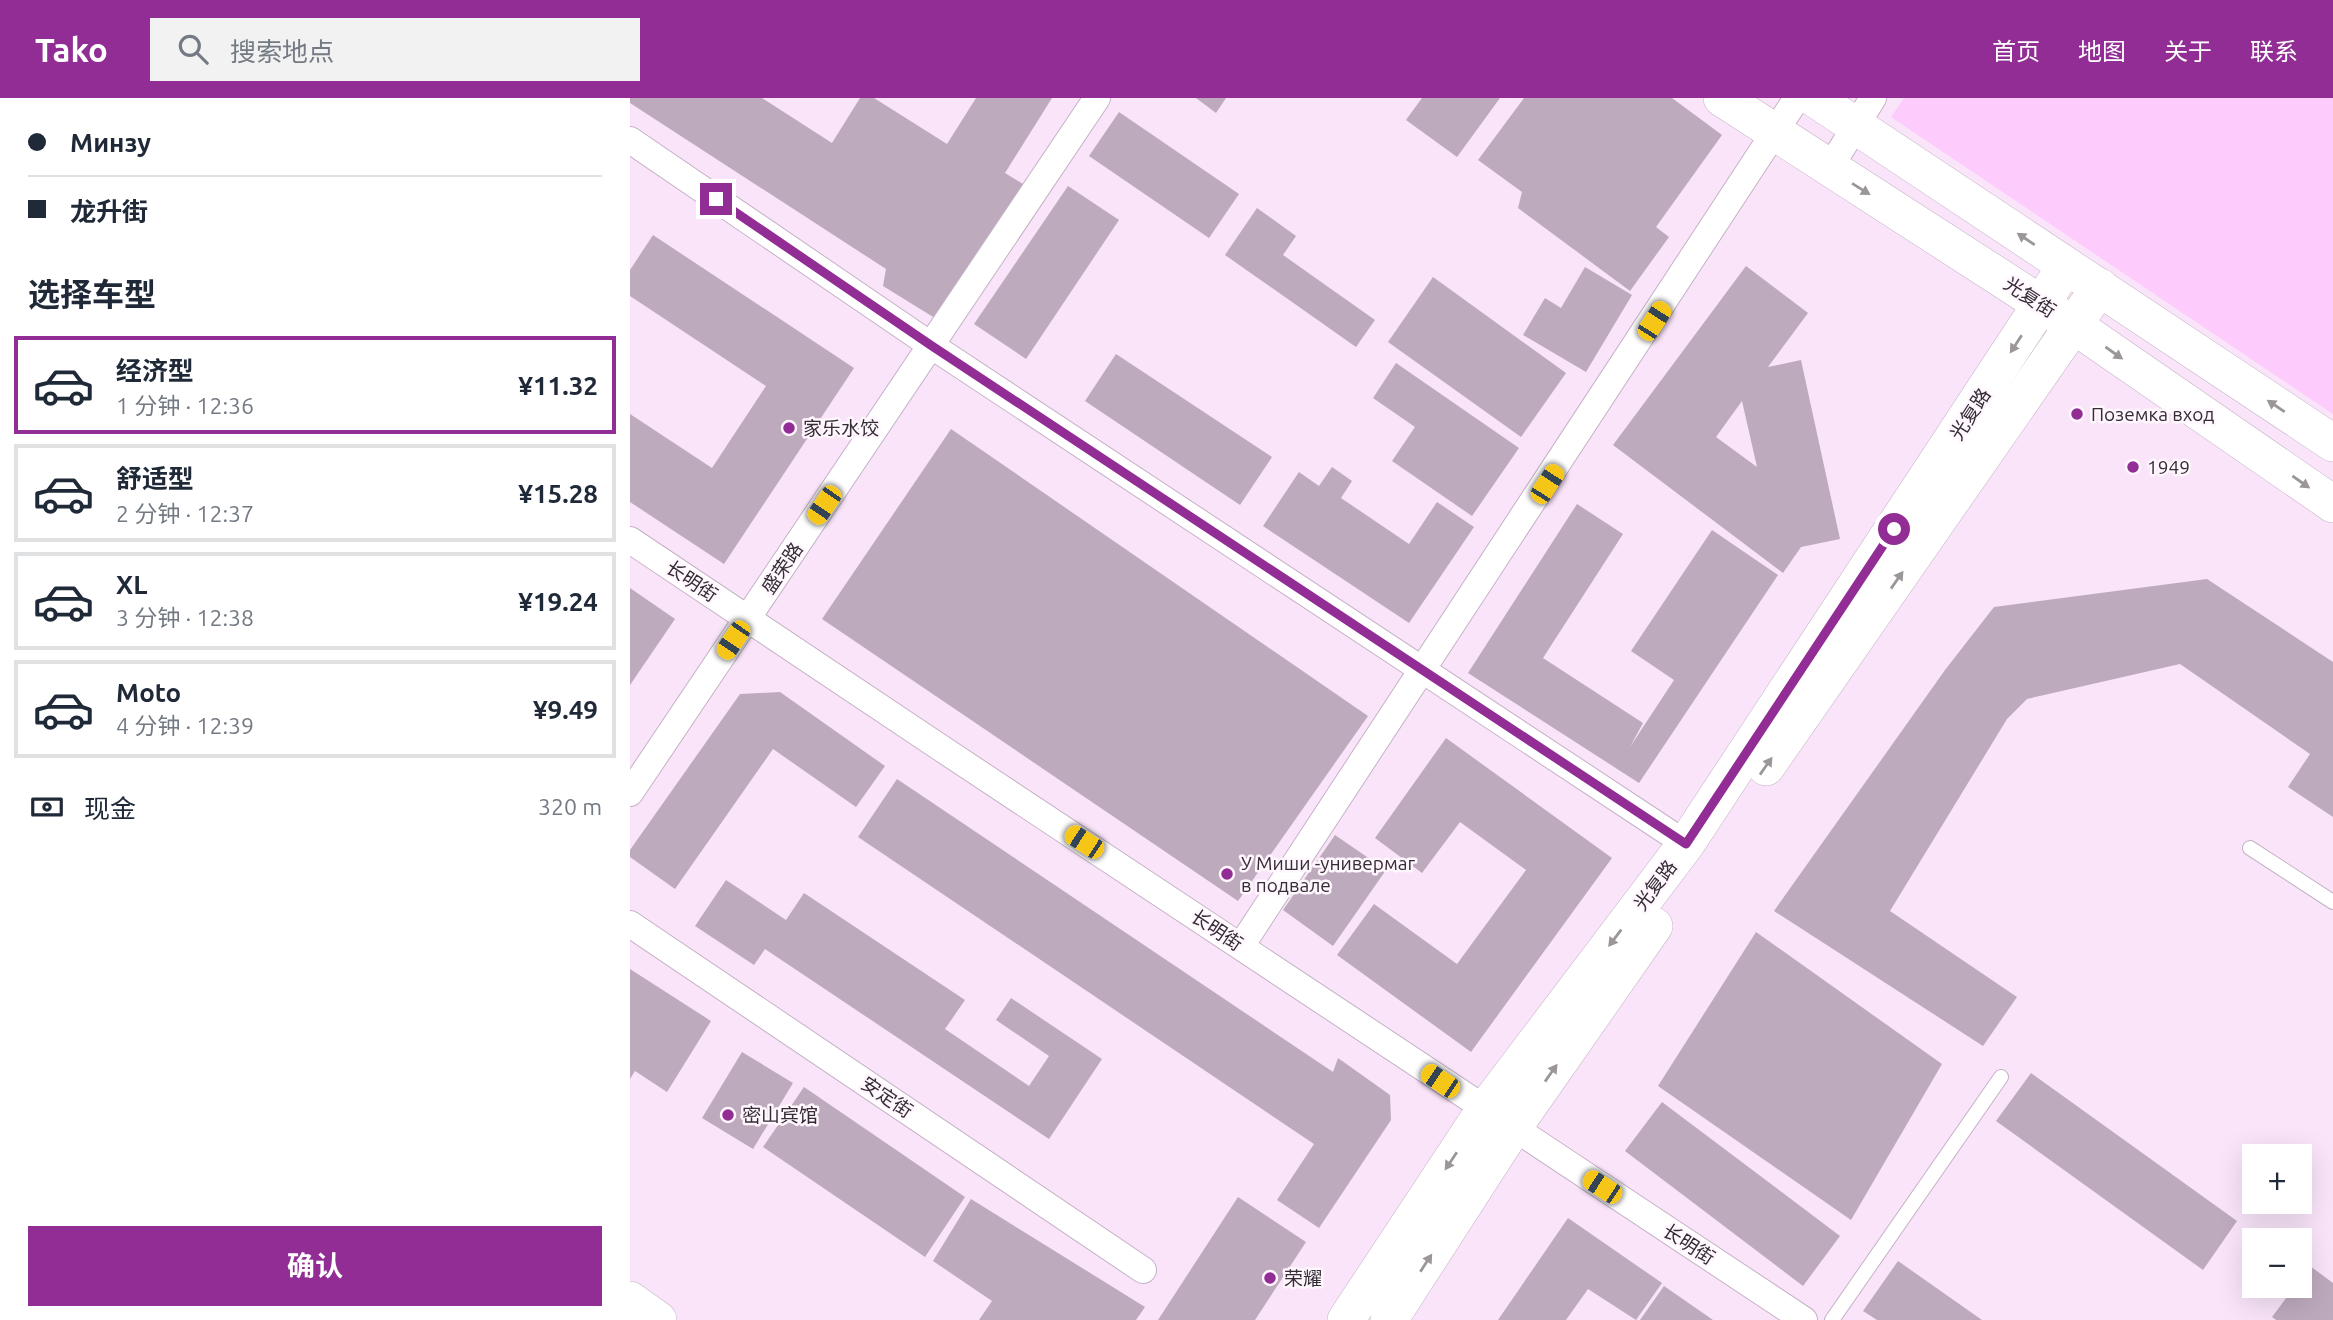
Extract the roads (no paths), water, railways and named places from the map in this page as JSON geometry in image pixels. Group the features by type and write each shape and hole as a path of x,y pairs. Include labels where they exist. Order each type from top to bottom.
{"street":[{"name":"盛荣路","path":"630,793 1097,98"},
{"name":"光复街","path":"1722,98 2042,304 2333,504"},
{"path":"1241,946 1424,671 1797,98"},
{"path":"1814,98 1864,112 2066,266 2333,443"},
{"path":"1829,169 1864,112"},
{"path":"630,140 932,346 1686,844"},
{"name":"光复路","path":"1388,1320 1498,1119 1686,844 2066,266"},
{"name":"光复路","path":"1346,1320 1498,1119 2100,288"},
{"name":"长明街","path":"630,540 1804,1320"},
{"name":"安定街","path":"630,924 1143,1270"},
{"path":"630,1300 658,1320"}],"lane":[{"path":"2249,848 2333,902"},
{"path":"1832,1320 2001,1077"}],"place":[{"name":"Поземка вход","path":"2077,414"},
{"name":"家乐水饺","path":"789,428"},
{"name":"1949","path":"2133,467"},
{"name":"У Миши -универмаг в подвале","path":"1227,874"},
{"name":"密山宾馆","path":"728,1115"},
{"name":"荣耀","path":"1270,1278"}]}
